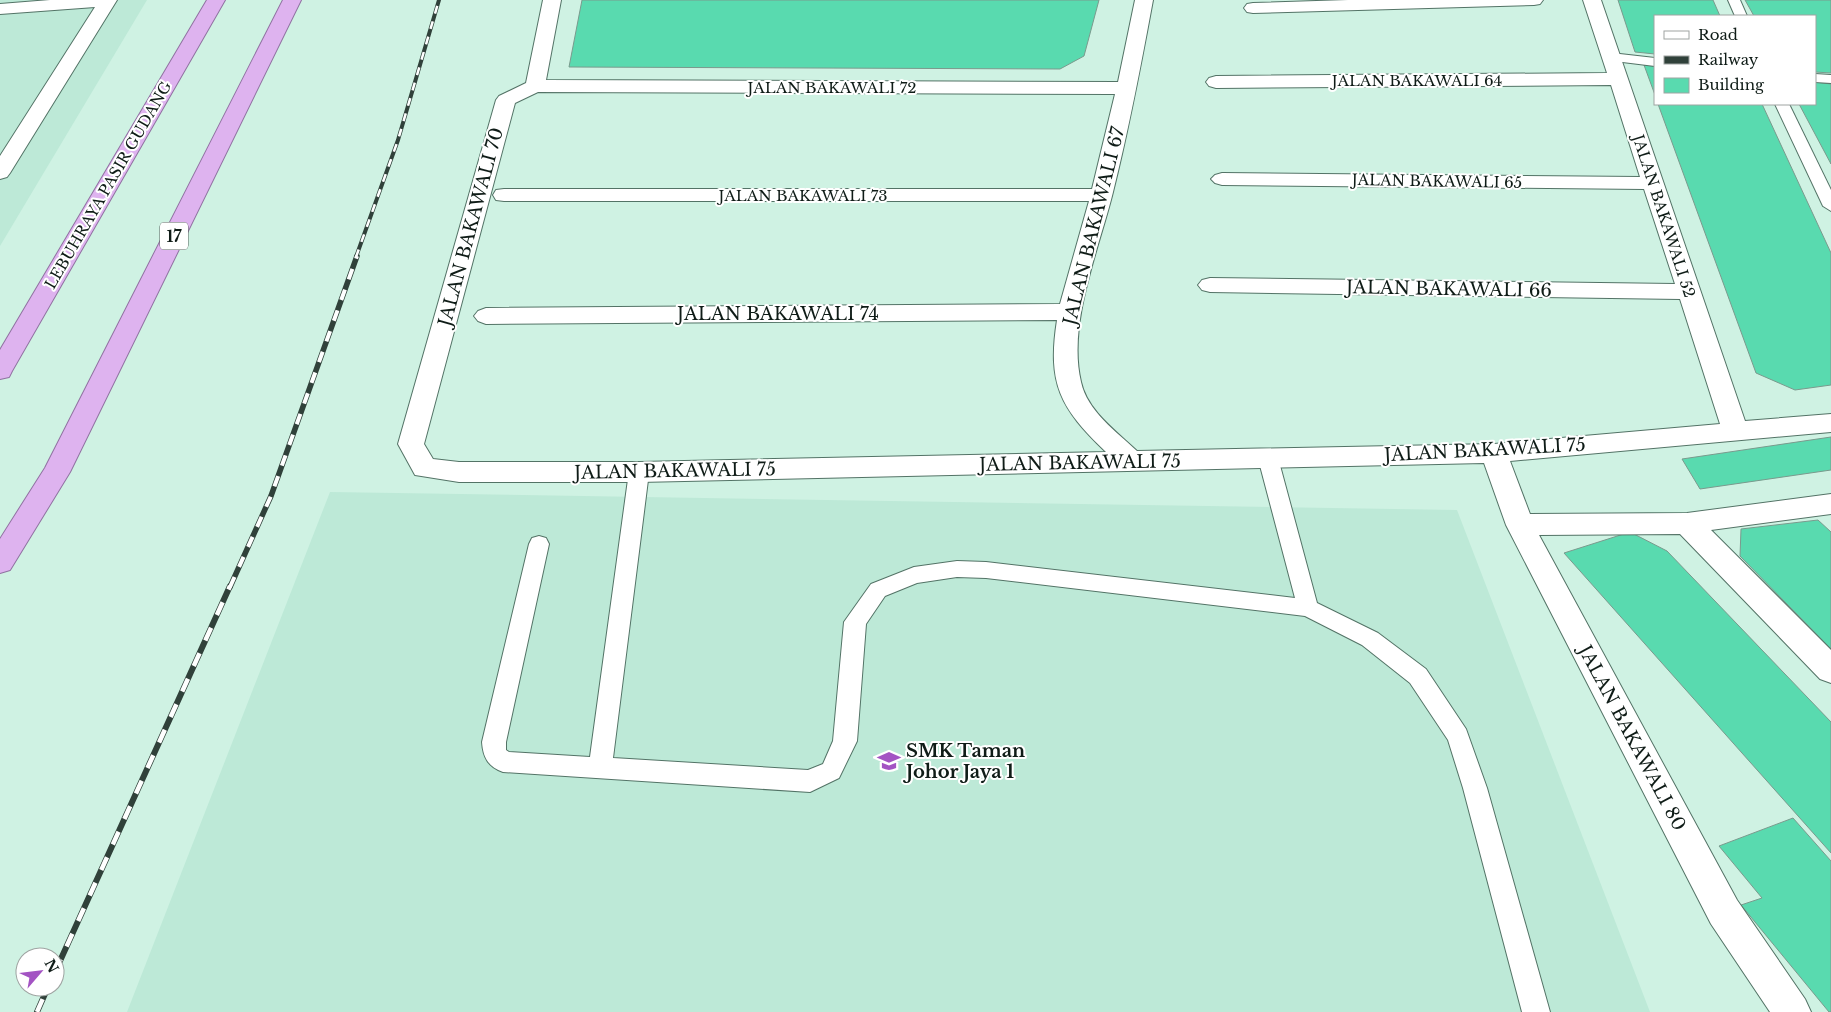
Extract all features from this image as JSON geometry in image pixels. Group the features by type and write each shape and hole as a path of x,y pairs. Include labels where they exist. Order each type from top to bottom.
{"highway":[{"name":"LEBUHRAYA PASIR GUDANG","path":"0,371 216,0"},
{"name":"17","path":"0,562 57,472 292,0"}],"street":[{"path":"535,86 552,0"},
{"name":"JALAN BAKAWALI 67","path":"1131,461 1075,400 1068,382 1066,358 1070,312 1128,88 1144,0"},
{"path":"1253,8 1534,0"},
{"name":"JALAN BAKAWALI 52","path":"1592,0 1736,433"},
{"path":"0,9 108,1"},
{"path":"0,173 108,1"},
{"name":"JALAN BAKAWALI 64","path":"1216,82 1618,79"},
{"name":"JALAN BAKAWALI 72","path":"535,86 1128,88"},
{"name":"JALAN BAKAWALI 70","path":"424,468 412,444 506,100 535,86"},
{"name":"JALAN BAKAWALI 65","path":"1222,179 1653,182"},
{"name":"JALAN BAKAWALI 73","path":"504,195 1101,195"},
{"name":"JALAN BAKAWALI 66","path":"1210,285 1689,292"},
{"name":"JALAN BAKAWALI 74","path":"486,316 1070,312"},
{"name":"JALAN BAKAWALI 75","path":"424,468 459,472 639,472 1494,453 1736,433 1831,423"},
{"name":"JALAN BAKAWALI 80","path":"1494,453 1520,525 1724,912 1792,1012"},
{"path":"1520,525 1687,523 1831,504"},
{"path":"1687,523 1831,670"}],"lane":[{"path":"1734,0 1741,15"},
{"path":"1611,57 1654,62"},
{"path":"1816,78 1831,79"},
{"path":"1782,105 1831,206"},
{"path":"1268,458 1308,608"},
{"path":"600,768 639,472"},
{"path":"539,544 494,742 495,754 503,762 563,768 600,768 810,781 831,771 845,741 855,622 878,590 914,575 957,569 986,570 1308,608 1370,639 1418,676 1458,736 1475,788 1536,1012"}],"shaded area":[{"path":"0,0 147,0 0,246"},
{"name":"SMK Taman Johor Jaya 1","path":"330,492 1457,510 1650,1012 127,1012"}],"building":[{"path":"582,0 1099,0 1084,56 1060,69 569,67"},
{"path":"1618,0 1713,0 1720,15 1654,15 1654,54 1635,52"},
{"path":"1745,0 1831,0 1831,73 1816,72 1816,15 1753,15"},
{"path":"1644,65 1654,66 1654,92"},
{"path":"1816,82 1831,84 1831,164 1800,105 1816,105"},
{"path":"1658,105 1762,105 1831,253 1831,385 1795,390 1756,373"},
{"path":"1831,437 1831,470 1700,489 1682,459"},
{"path":"1818,520 1831,532 1831,649 1740,556 1741,529"},
{"path":"1630,532 1667,551 1831,722 1831,853 1564,553"},
{"path":"1793,818 1831,861 1831,1012 1829,1012 1741,905 1762,898 1719,846"}],"railway":[{"path":"356,257 398,140 439,0"},
{"path":"230,587 271,496 357,256"},
{"path":"65,950 230,586"},
{"path":"37,1012 44,997"}],"place":[{"name":"SMK Taman Johor Jaya 1","path":"889,761"}]}
